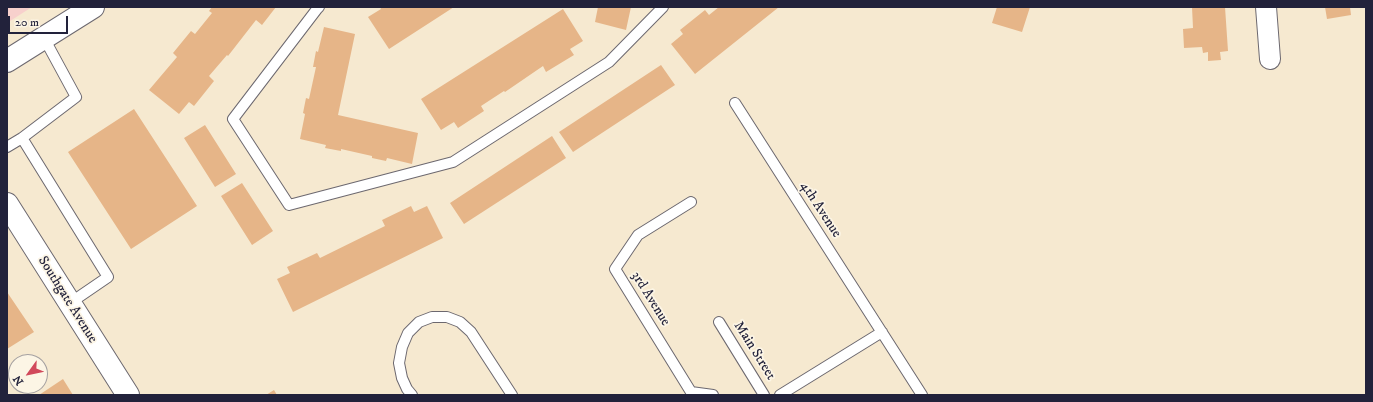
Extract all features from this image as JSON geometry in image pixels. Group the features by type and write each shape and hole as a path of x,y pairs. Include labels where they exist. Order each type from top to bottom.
{"street":[{"path":"1266,7 1270,58"},
{"path":"7,61 91,8"},
{"name":"Southgate Avenue","path":"7,204 128,395"}],"lane":[{"path":"320,7 233,119 289,206 453,162 609,62 663,7"},
{"path":"7,147 22,138 76,97 44,38"},
{"name":"4th Avenue","path":"735,103 922,395"},
{"path":"22,138 108,277 70,303"},
{"name":"3rd Avenue","path":"691,202 638,235 614,269 691,392 713,395"},
{"path":"412,395 407,389 402,378 399,363 402,347 408,333 419,322 432,317 446,317 460,322 471,332 512,395"},
{"name":"Main Street","path":"719,322 764,395"},
{"path":"780,395 882,332"}],"shaded area":[{"path":"7,7 32,7 7,23"}],"building":[{"path":"212,7 276,7 262,25 256,20 228,56 227,55 209,76 214,81 194,106 189,102 179,114 149,90 177,57 173,53 191,31 195,34 212,13 209,11"},
{"path":"380,7 454,7 389,49 368,17 381,9"},
{"path":"598,7 631,7 626,30 595,22"},
{"path":"719,7 779,7 695,74 671,44 683,34 680,30 705,10 709,15"},
{"path":"997,7 1030,7 1022,32 992,23"},
{"path":"1192,7 1225,7 1228,51 1220,52 1221,60 1208,61 1208,52 1203,53 1202,47 1184,48 1183,29 1193,28"},
{"path":"1325,7 1350,7 1351,15 1327,19"},
{"path":"563,9 583,41 570,49 574,55 546,72 543,66 505,92 504,91 481,106 484,111 458,128 454,122 441,130 421,99"},
{"path":"324,27 355,34 338,115 418,133 412,164 387,158 386,161 372,158 372,156 341,149 341,151 325,148 326,145 300,139 305,114 303,113 306,98 309,99 316,67 313,67 316,51 318,52"},
{"path":"661,65 675,85 573,152 559,132"},
{"path":"134,109 197,206 131,249 68,152"},
{"path":"205,125 236,174 215,187 184,138"},
{"path":"552,136 566,158 464,224 450,203"},
{"path":"242,183 273,231 252,245 221,196"},
{"path":"411,206 414,212 427,206 443,238 293,312 277,279 290,273 287,267 317,253 320,258 385,226 382,220"},
{"path":"7,292 34,332 7,349"},
{"path":"63,379 73,395 39,395 48,394 48,389"},
{"path":"274,390 277,395 266,395"}]}
